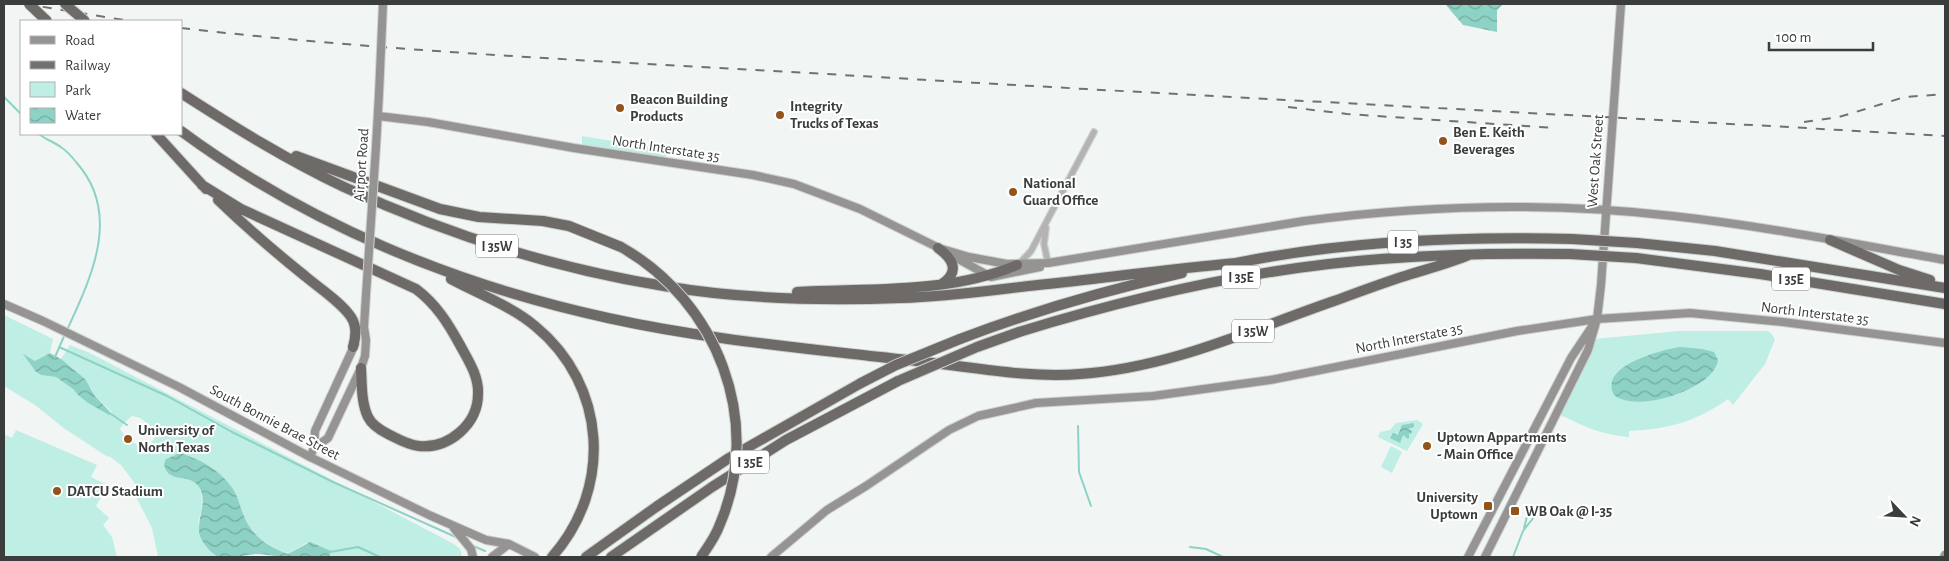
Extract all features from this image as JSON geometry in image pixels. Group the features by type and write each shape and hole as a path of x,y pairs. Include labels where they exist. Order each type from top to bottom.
{"highway":[{"path":"29,4 46,20"},
{"path":"65,4 84,20"},
{"name":"I 35W","path":"182,94 266,146 334,182 432,224 504,248 618,278 667,287 744,295 858,299 943,296 1096,279 1156,270 1236,263"},
{"name":"I 35W","path":"182,132 270,190 324,218 406,256 514,294 608,318 742,341 1011,373 1080,374 1139,366 1194,352 1412,274 1446,265 1469,255"},
{"path":"157,135 202,185 241,222 351,317 355,326 356,336 353,347"},
{"path":"266,146 440,209 480,217 542,221 569,226 621,247 658,272 683,297 702,322 714,343 728,378 733,399 736,459 731,492 720,525 701,557"},
{"path":"202,185 241,209 416,289 429,298 451,328 473,370 477,381 478,394 474,412 466,428 450,439 431,446 410,444 381,430 368,418 362,397 361,368"},
{"name":"I 35","path":"1236,263 1321,250 1422,241 1483,238 1572,239 1637,243 1734,254 1945,286"},
{"path":"1830,240 1899,270 1945,286"},
{"path":"938,248 948,256 953,266 951,275 942,284"},
{"name":"I 35E","path":"611,557 712,487 786,440 898,381 977,347 1019,332 1092,311 1177,290 1246,276 1304,267 1381,259 1469,255 1570,254 1636,258 1760,274 1945,304"},
{"path":"406,256 523,316 546,335 572,369 585,396 589,411 594,458 585,502 569,535 552,557"},
{"name":"I 35E","path":"586,557 735,454 860,383 896,366 960,339 1023,316 1093,295 1157,279 1236,263"},
{"path":"744,295 829,290 870,290 942,284 986,276 1017,265"}],"main road":[{"name":"Airport Road","path":"314,448 328,438 361,368 364,356 366,340 364,327 378,116 383,4"},
{"name":"West Oak Street","path":"1485,557 1588,350 1597,319 1601,285 1620,4"},
{"name":"North Interstate 35","path":"378,116 428,122 574,148 753,175 794,184 860,209 938,248 986,276 1000,276 1044,266 1048,263"},
{"name":"North Interstate 35","path":"938,248 981,260 1017,265 1048,263 1278,225 1346,216 1463,208 1606,211 1694,218 1945,260"},
{"name":"South Bonnie Brae Street","path":"4,304 44,321 178,386 310,457 452,526 486,540 509,544 535,557"},
{"name":"North Interstate 35","path":"771,557 818,516 962,423 996,411 1043,402 1153,396 1270,380 1517,331 1597,319 1690,313 1783,322 1945,343"},
{"name":"West Oak Street","path":"1468,557 1570,358 1597,319"},
{"name":"Airport Road","path":"310,457 314,448 315,430 364,327"},
{"path":"1560,378 1572,384"},
{"path":"452,526 471,549 473,557"},
{"path":"492,557 509,544"}],"street":[{"path":"1017,265 1028,256 1094,132"},
{"path":"1048,221 1044,239 1048,263"}],"green space":[{"path":"582,136 667,150 667,155 662,159 586,147 582,144"},
{"path":"4,315 53,339 50,353 35,361 24,355 36,372 41,375 56,377 88,403 109,415 112,414 111,411 95,396 91,388 71,367 61,359 70,345 90,353 454,544 460,549 462,557 329,557 330,551 306,543 288,554 272,547 259,538 245,519 236,495 227,481 207,465 191,456 169,475 189,479 199,487 202,505 198,523 219,556 222,557 158,557 152,528 132,489 136,485 121,465 65,429 35,405 4,386","holes":["132,416 140,418 159,432 145,451 126,437 120,429"]},
{"path":"1679,331 1768,331 1775,339 1765,364 1733,405 1728,399 1693,419 1669,426 1629,431 1629,437 1591,429 1557,413 1594,339"},
{"path":"1417,420 1423,424 1407,451 1378,437 1380,432 1390,430 1396,423"},
{"name":"DATCU Stadium","path":"16,430 97,465 91,477 111,487 108,497 103,494 96,506 109,518 103,525 112,537 117,557 4,557 4,434 12,438"},
{"path":"1391,446 1402,452 1392,473 1381,467"}],"water":[{"path":"1445,4 1503,4 1497,10 1497,32 1463,25"},
{"path":"1680,347 1714,352 1718,360 1714,371 1690,389 1673,396 1639,402 1625,400 1614,395 1611,385 1615,376 1623,368 1647,356"},
{"path":"50,353 61,359 85,379 95,396 112,414 109,415 88,403 56,377 41,375 36,372 23,354 35,361"},
{"path":"1414,423 1414,427 1408,429 1412,431 1411,434 1409,433 1408,439 1403,435 1400,443 1390,438 1393,433 1398,435 1402,425"},
{"path":"180,453 208,465 226,480 238,498 249,526 265,543 288,554 310,542 331,551 329,557 294,558 256,554 225,557 218,556 212,552 200,536 199,524 203,499 199,487 195,482 174,477 166,471 164,464 166,459"}],"waterway":[{"path":"4,97 20,113"},
{"path":"40,135 59,146 73,158 90,182 98,202 100,223 93,267 67,330"},
{"path":"55,357 65,334"},
{"path":"59,347 167,396 232,432 333,482 458,538"},
{"path":"111,414 127,425"},
{"path":"1078,426 1079,472 1091,506"},
{"path":"1524,528 1528,513"},
{"path":"1513,557 1523,531 1534,517"},
{"path":"471,545 485,551"},
{"path":"330,552 358,547 380,557"},
{"path":"1190,547 1206,549 1223,557"},
{"path":"431,557 468,557"}],"railway":[{"path":"25,4 124,20"},
{"path":"182,28 417,50 496,55 1945,136"},
{"path":"1804,122 1839,117 1905,97 1945,94"},
{"path":"1288,107 1347,114 1555,128"}],"place":[{"name":"Beacon Building Products","path":"620,108"},
{"name":"Integrity Trucks of Texas","path":"780,115"},
{"name":"Ben E. Keith Beverages","path":"1443,141"},
{"name":"National Guard Office","path":"1013,192"},
{"name":"University of North Texas","path":"128,439"},
{"name":"Uptown Appartments - Main Office","path":"1427,446"},
{"name":"DATCU Stadium","path":"57,491"},
{"name":"University Uptown","path":"1488,506"},
{"name":"WB Oak @ I-35","path":"1515,511"}]}
